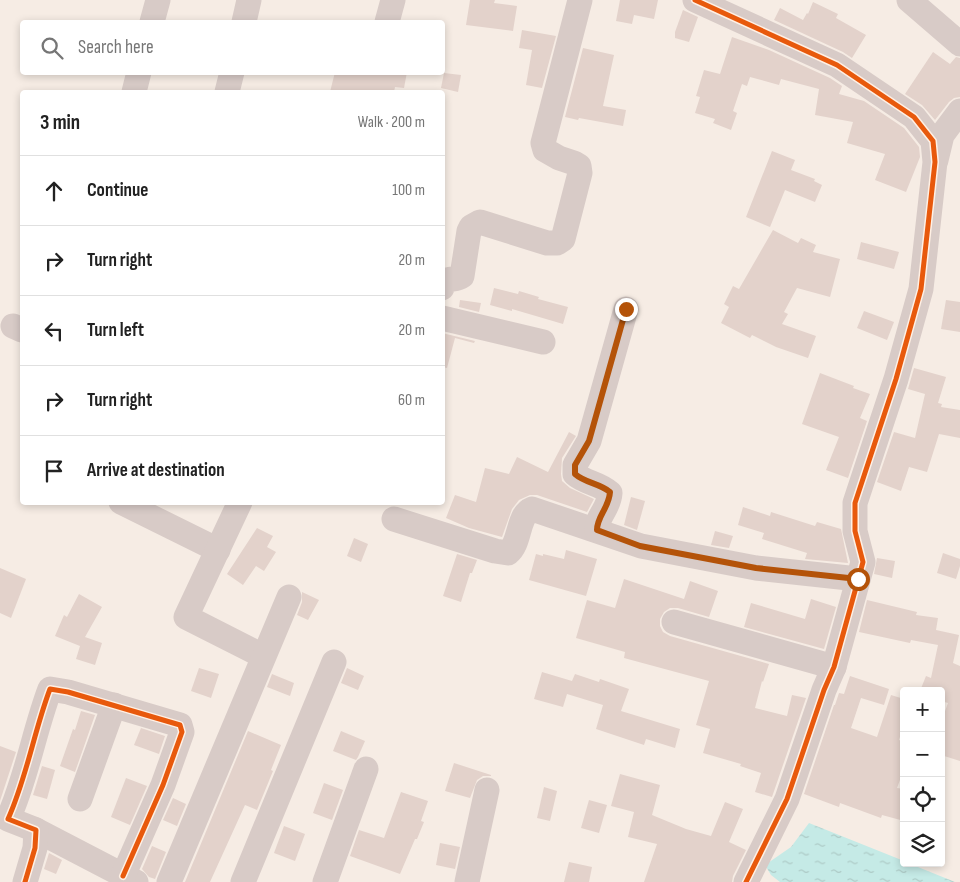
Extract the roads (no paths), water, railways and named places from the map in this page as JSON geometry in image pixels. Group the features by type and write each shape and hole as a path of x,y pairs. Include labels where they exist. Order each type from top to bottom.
{"street":[{"path":"153,20 158,0"},
{"path":"244,20 249,0"},
{"path":"388,20 393,0"},
{"path":"445,282 448,279 458,279 462,276 469,231 474,224 480,222 547,243 558,243 563,239 580,173 579,166 558,158 545,150 543,143 580,0"},
{"path":"695,0 837,65 914,117 933,141 935,162"},
{"path":"910,0 960,44"},
{"path":"134,90 138,75"},
{"path":"228,90 231,75"},
{"path":"746,882 786,799 824,690 834,667 863,562 855,531 855,503 896,379 922,289 935,162 942,135 960,111"},
{"path":"597,530 597,522 609,501 610,492 604,487 580,479 575,474 575,465 589,441 626,309"},
{"path":"445,319 543,342"},
{"path":"127,505 218,550"},
{"path":"239,505 186,617 263,656"},
{"path":"394,520 495,551 508,553 512,550 525,514 532,510 597,530 640,546 756,568 858,579"},
{"path":"169,882 289,597"},
{"path":"674,622 834,667"},
{"path":"243,882 334,662"},
{"path":"50,689 68,692 180,725 182,732 130,879 36,830 4,817 16,801 40,715 50,689"},
{"path":"80,799 114,705"},
{"path":"325,882 366,770"},
{"path":"467,882 487,790"},
{"path":"25,882 35,848 36,830"}],"water":[{"path":"809,823 900,859 900,867 918,867 955,882 780,882 771,875 765,865 791,847"}]}
